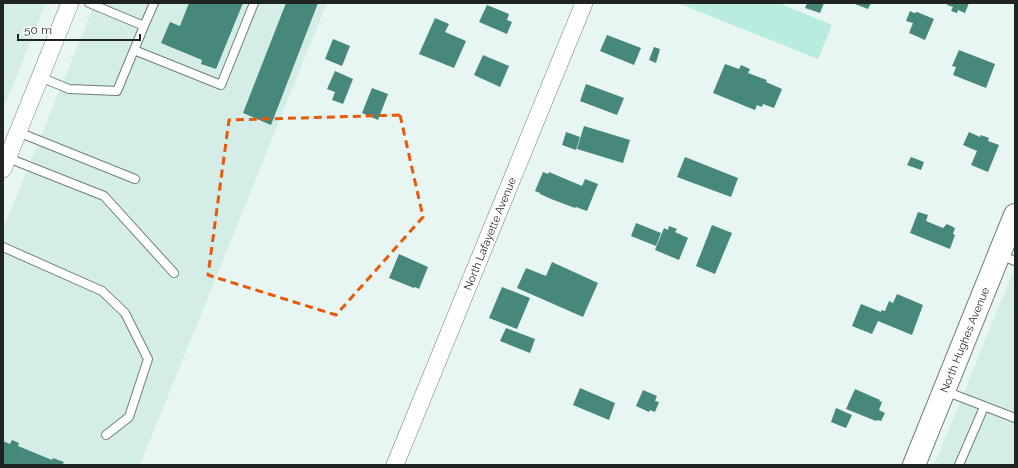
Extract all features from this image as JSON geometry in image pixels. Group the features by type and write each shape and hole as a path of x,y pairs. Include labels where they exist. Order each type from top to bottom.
{"street":[{"path":"5,164 70,3"},
{"name":"North Lafayette Avenue","path":"395,465 584,3"},
{"name":"North Hughes Avenue","path":"914,465 944,391 1007,258 1015,216"}],"lane":[{"path":"89,3 144,26"},
{"path":"40,77 69,90 117,91 154,3"},
{"path":"134,50 221,85 254,3"},
{"path":"18,132 135,179"},
{"path":"5,164 104,196 174,272"},
{"path":"3,247 102,291 125,313 148,359 129,417 106,435"},
{"path":"944,391 1014,416"},
{"path":"959,465 984,406"}],"highlighted area":[{"path":"400,115 423,217 336,315 208,275 229,120"}],"shaded area":[{"path":"3,3 46,3 3,110"},
{"path":"95,3 327,3 140,465 3,465 3,230"},
{"path":"1015,267 1015,465 934,465 954,417"}],"green space":[{"path":"678,3 779,3 832,25 818,59"}],"building":[{"path":"189,3 243,3 216,69 201,64 202,60 161,43 170,22 180,26"},
{"path":"286,3 318,3 271,125 243,113"},
{"path":"807,3 824,3 820,13 805,8"},
{"path":"852,3 871,3 868,9"},
{"path":"948,3 969,3 965,13 958,10 957,13 951,11 953,7 947,5"},
{"path":"487,5 509,14 507,20 512,22 507,34 479,22"},
{"path":"910,11 914,13 917,12 934,19 925,40 909,33 913,23 906,21"},
{"path":"435,18 449,24 445,32 466,41 454,68 419,54"},
{"path":"607,35 641,48 634,65 600,51"},
{"path":"333,39 350,46 342,66 325,59"},
{"path":"654,47 660,49 656,63 649,60"},
{"path":"959,50 995,64 986,88 953,75 956,67 952,66"},
{"path":"483,55 509,66 500,87 474,75"},
{"path":"725,64 739,69 741,65 750,69 748,73 767,80 766,82 782,89 774,108 763,104 762,107 757,105 755,110 713,93"},
{"path":"335,71 353,79 343,104 332,100 335,92 327,89"},
{"path":"586,84 624,98 617,115 580,101"},
{"path":"372,88 388,94 378,120 362,113"},
{"path":"584,126 630,140 623,163 577,149"},
{"path":"566,132 580,137 576,150 562,145"},
{"path":"969,132 980,137 981,135 989,138 988,141 999,145 988,172 971,165 977,151 963,145"},
{"path":"685,157 738,178 731,197 677,177"},
{"path":"911,157 924,162 921,170 907,165"},
{"path":"543,172 548,174 549,172 582,186 585,179 598,184 587,211 551,199 535,191"},
{"path":"918,212 928,215 926,221 943,228 947,224 955,228 953,234 955,235 950,249 910,233"},
{"path":"636,223 661,233 656,246 631,236"},
{"path":"712,225 732,233 715,274 696,266"},
{"path":"669,226 677,229 675,232 688,238 679,260 655,250 664,228 668,230"},
{"path":"399,254 428,267 419,289 389,278"},
{"path":"552,262 598,283 583,317 517,288 526,268 546,276"},
{"path":"502,287 530,298 517,329 489,318"},
{"path":"897,294 923,305 912,335 878,321 872,334 852,326 861,304 881,312 881,310 885,311 889,301 893,303"},
{"path":"506,328 535,339 530,353 500,341"},
{"path":"580,388 615,403 609,420 573,405"},
{"path":"855,389 882,402 879,410 885,413 881,421 876,421 846,409"},
{"path":"643,390 657,396 655,401 659,402 655,412 650,410 649,412 636,406"},
{"path":"836,408 852,415 846,428 831,422"},
{"path":"12,440 19,443 18,446 52,460 53,458 64,462 62,465 3,465 3,441 10,444"}]}
